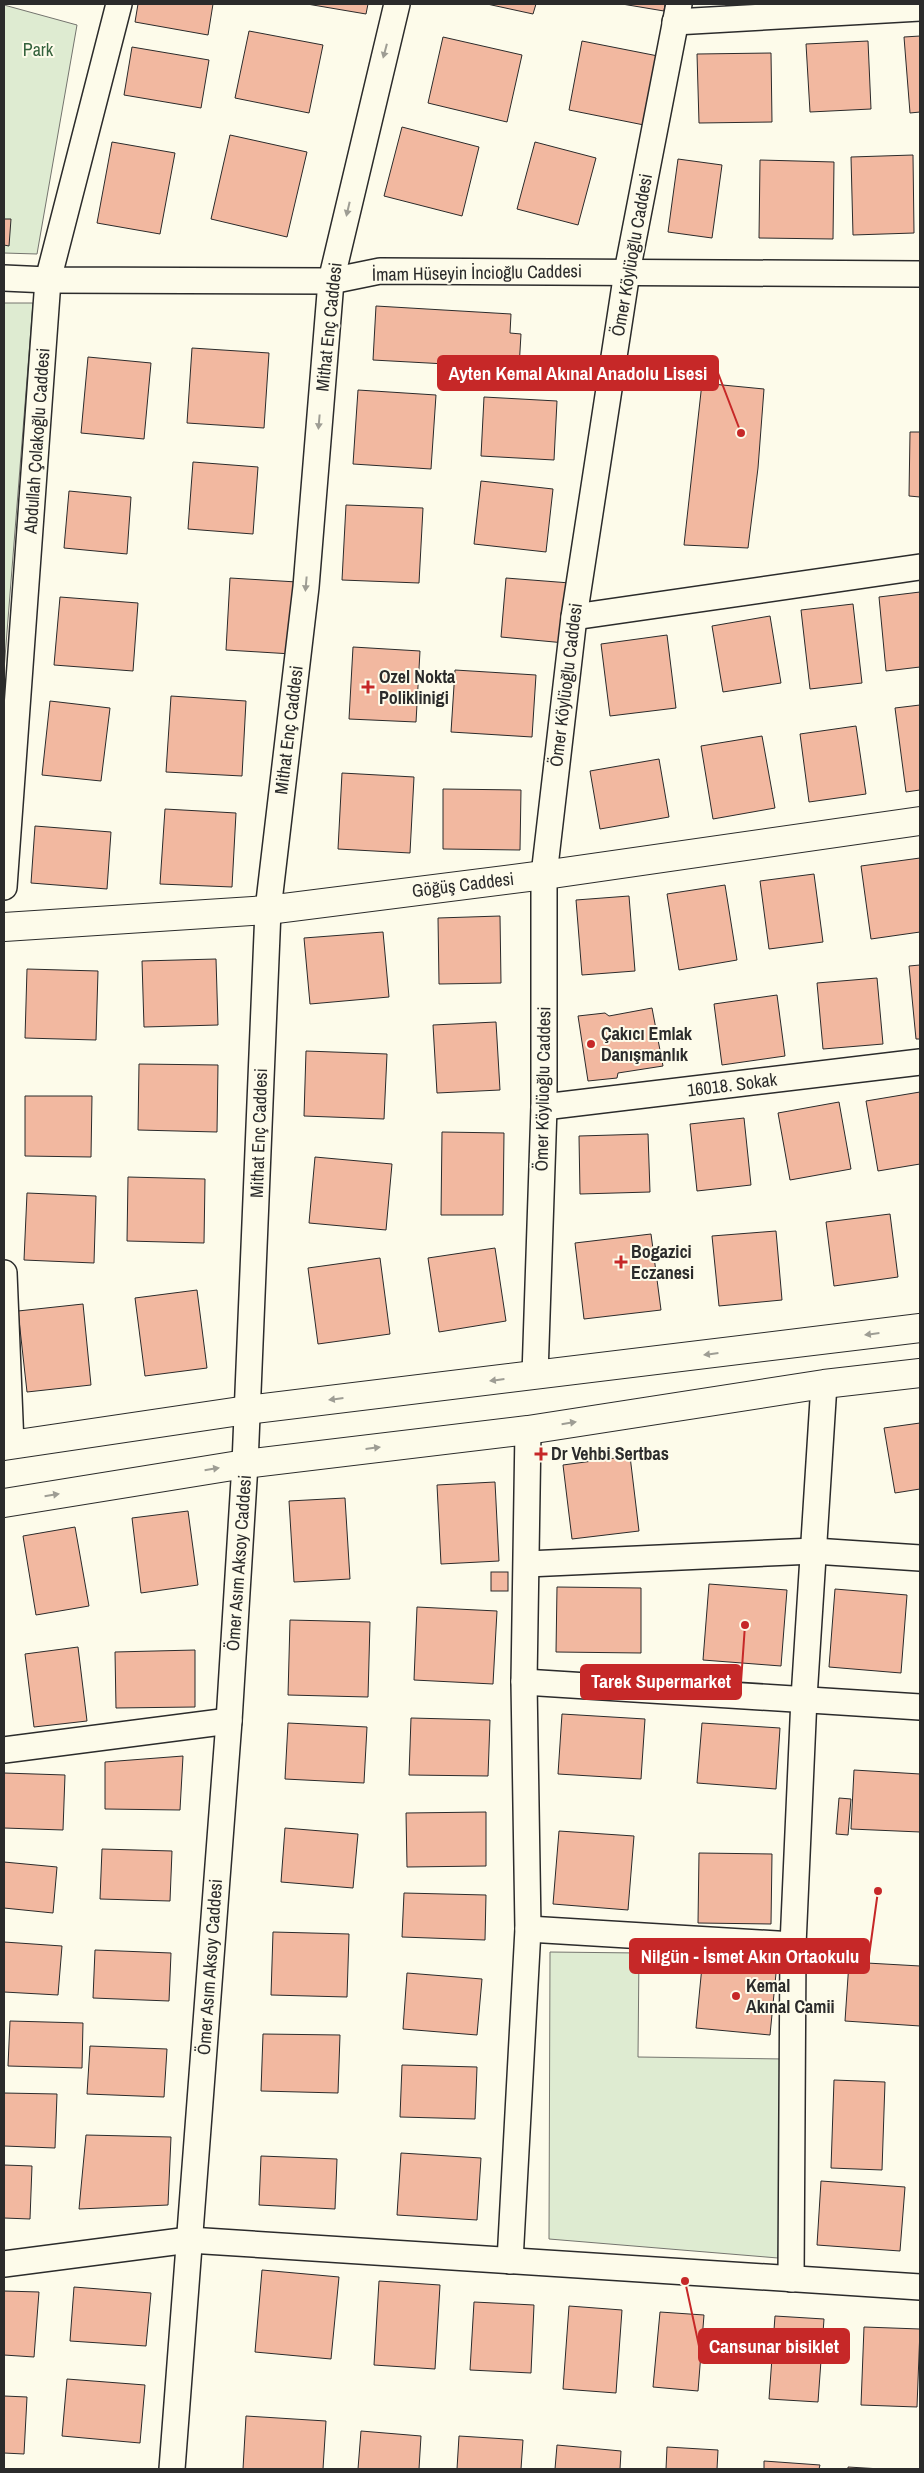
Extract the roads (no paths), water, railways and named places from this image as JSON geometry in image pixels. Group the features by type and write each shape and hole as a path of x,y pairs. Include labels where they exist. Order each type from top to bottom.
{"main road":[{"name":"Göğüş Caddesi","path":"4,927 268,910 544,875 920,821"},
{"path":"7,1445 247,1410 920,1328"},
{"path":"4,1503 245,1464 528,1430 824,1384 920,1373"}],"street":[{"name":"Abdullah Çolakoğlu Caddesi","path":"4,887 12,679 48,280 119,4"},
{"name":"Mithat Enç Caddesi","path":"245,1464 268,910 306,587 331,281 397,4"},
{"path":"677,13 920,8"},
{"name":"Ömer Köylüoğlu Caddesi","path":"535,1375 544,1108 544,875 574,616 627,272 677,13"},
{"name":"İmam Hüseyin İncioğlu Caddesi","path":"4,278 48,280 331,281 380,271 920,274"},
{"path":"574,616 920,567"},
{"name":"16018. Sokak","path":"544,1108 920,1062"},
{"path":"4,1273 7,1445"},
{"path":"791,2279 793,1945 804,1698 824,1384"},
{"path":"510,2261 528,1929 524,1682 528,1430"},
{"name":"Ömer Asım Aksoy Caddesi","path":"172,2469 229,1721 245,1464"},
{"path":"527,1564 814,1551 920,1558"},
{"path":"524,1682 804,1698 920,1707"},
{"path":"4,1750 229,1721"},
{"path":"528,1929 793,1945"},
{"path":"4,2264 189,2240 920,2287"}],"place":[{"name":"Ayten Kemal Akınal Anadolu Lisesi","path":"741,433"},
{"name":"Ozel Nokta Poliklinigi","path":"368,687"},
{"name":"Çakıcı Emlak Danışmanlık","path":"591,1044"},
{"name":"Bogazici Eczanesi","path":"621,1262"},
{"name":"Dr Vehbi Sertbas","path":"541,1454"},
{"name":"Tarek Supermarket","path":"745,1625"},
{"name":"Nilgün - İsmet Akın Ortaokulu","path":"878,1891"},
{"name":"Kemal Akınal Camii","path":"736,1996"},
{"name":"Cansunar bisiklet","path":"685,2281"}],"park label":[{"name":"Park","path":"38,50"}]}
